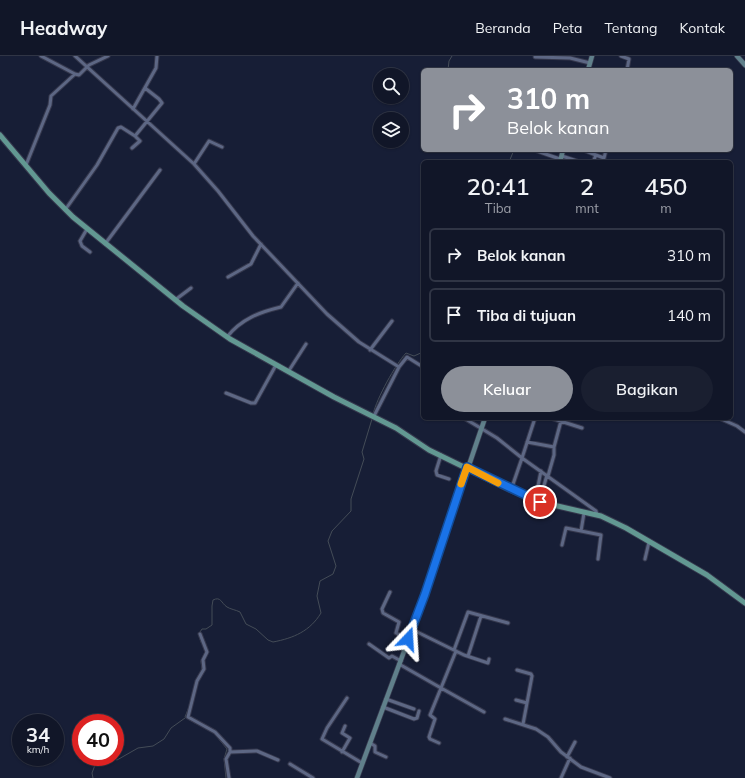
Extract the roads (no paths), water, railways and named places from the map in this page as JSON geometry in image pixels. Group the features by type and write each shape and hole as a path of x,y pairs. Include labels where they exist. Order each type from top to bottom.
{"main road":[{"path":"0,135 65,210 175,300 227,337 288,372 374,416 429,450 467,467 511,490 540,502 597,516 626,528 707,575 745,603"}],"street":[{"path":"41,56 74,74 79,75 89,65 108,56"},
{"path":"76,56 87,68 194,164 261,244 328,314 370,350 399,367"},
{"path":"133,109 156,68 157,56"},
{"path":"589,68 592,56"},
{"path":"621,56 629,60 627,68"},
{"path":"737,56 745,65"},
{"path":"535,57 570,57 590,63"},
{"path":"26,165 50,105 52,96 74,74"},
{"path":"136,136 162,102 145,88"},
{"path":"65,210 96,165 118,128 120,127 136,136 140,141 132,148"},
{"path":"194,164 209,142 222,147"},
{"path":"540,152 561,159"},
{"path":"588,152 604,158 606,152"},
{"path":"594,160 596,155"},
{"path":"105,244 160,170"},
{"path":"87,229 80,241 82,246 90,252"},
{"path":"228,277 251,264 261,244"},
{"path":"227,337 235,328 257,314 265,310 281,307 298,283"},
{"path":"175,300 191,288"},
{"path":"370,350 392,321"},
{"path":"288,372 306,344"},
{"path":"374,416 405,357 407,356 421,366"},
{"path":"226,393 251,403 255,403 276,365"},
{"path":"467,420 548,475 596,511 597,516"},
{"path":"357,778 425,594 484,420"},
{"path":"511,490 534,420"},
{"path":"557,420 582,428"},
{"path":"724,420 737,426 745,432"},
{"path":"541,471 538,486 543,489 554,455 554,447 563,422"},
{"path":"527,442 554,447"},
{"path":"441,455 436,471 437,475 449,479"},
{"path":"581,531 584,513"},
{"path":"562,545 566,528 601,535 598,558"},
{"path":"645,559 649,542"},
{"path":"390,592 382,609 383,613 399,622 396,633 408,639"},
{"path":"439,743 430,739 429,737 435,719 430,715 431,710 455,650 467,613 508,623"},
{"path":"468,656 481,616"},
{"path":"411,629 488,664 490,659"},
{"path":"200,634 207,652 203,660 204,669 197,681 188,717 215,732 230,748 230,752 226,758 229,778"},
{"path":"369,644 389,658 392,656 440,688 484,712"},
{"path":"517,670 531,674 532,676 523,724"},
{"path":"347,698 322,738 342,752 362,763"},
{"path":"386,699 414,709"},
{"path":"516,700 527,703"},
{"path":"383,708 414,719 417,718 419,711"},
{"path":"505,720 533,727 548,736 557,749 583,768 610,778"},
{"path":"342,752 350,738 342,732 345,726"},
{"path":"561,778 575,742"},
{"path":"370,743 375,746 375,752 386,757"},
{"path":"230,752 255,751 278,760"},
{"path":"290,764 313,778"}],"waterway":[{"path":"448,68 449,61 452,56"},
{"path":"510,160 513,152"},
{"path":"373,414 382,391 402,358 406,353 414,356 421,353"},
{"path":"200,632 202,629 206,629 212,625 212,606 213,600 216,599 219,599 228,608 240,612 246,624 256,629 268,640 273,642 301,633 312,625 317,619 321,613 317,596 320,581 333,574 336,566 328,541 332,531 351,511 351,499 364,459 362,452 372,419"},
{"path":"199,635 201,642"},
{"path":"201,661 202,670"},
{"path":"189,707 185,717 195,723"},
{"path":"124,756 138,748 153,746 164,739 171,728 185,718"},
{"path":"214,733 227,749 224,759 226,778"},
{"path":"93,778 92,773 95,766"}]}
